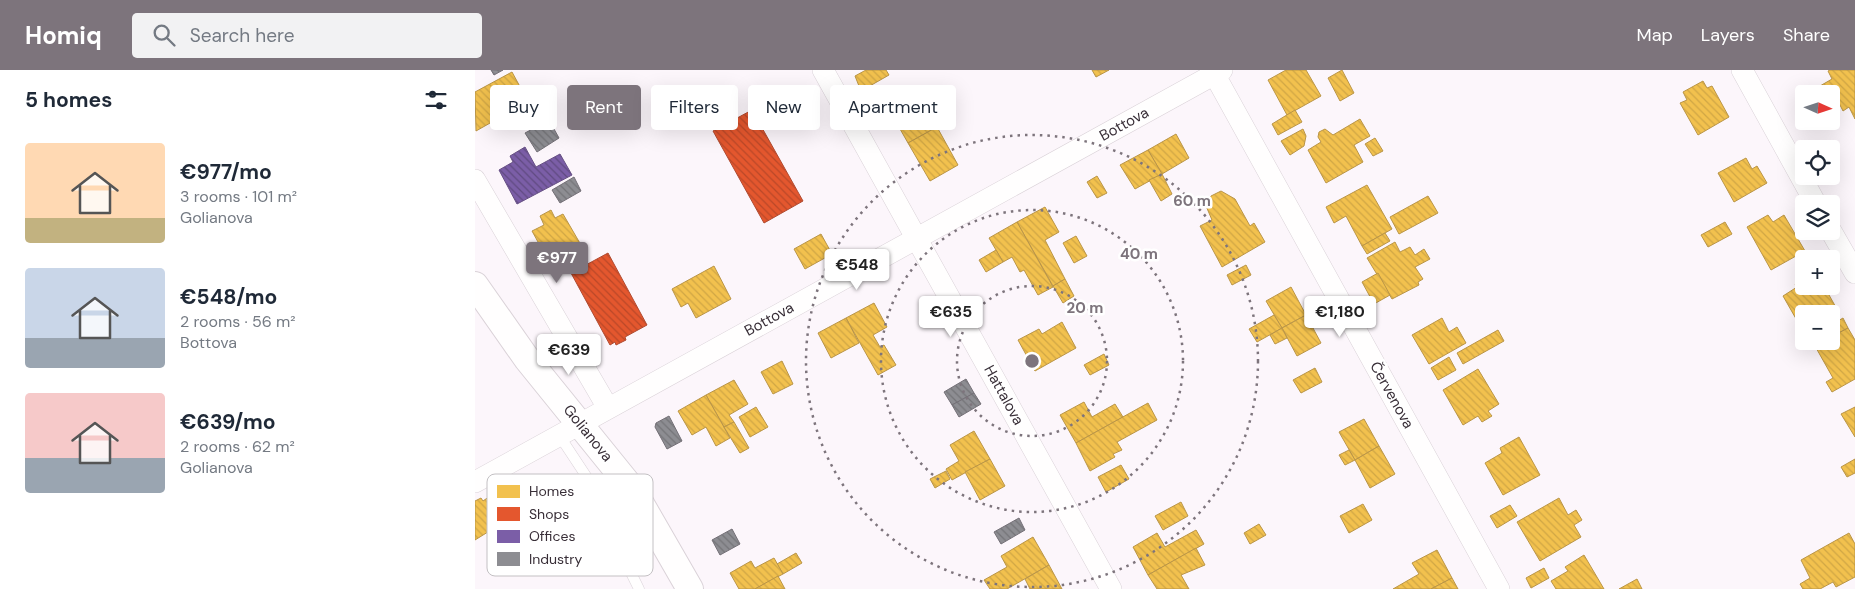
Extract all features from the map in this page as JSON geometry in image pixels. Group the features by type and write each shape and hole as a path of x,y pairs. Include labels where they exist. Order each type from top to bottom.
{"street":[{"name":"Hattalova","path":"823,70 1111,589"},
{"path":"1742,70 1811,195"},
{"name":"Bottova","path":"489,474 1216,71"},
{"name":"Červenova","path":"1216,71 1499,589"},
{"name":"Golianova","path":"475,180 608,408"},
{"path":"1836,240 1855,273"},
{"name":"Golianova","path":"475,285 527,359 570,429 616,474"},
{"name":"Bottova","path":"475,482 487,475"},
{"name":"Golianova","path":"653,525 690,589"}],"lane":[{"name":"Golianova","path":"570,429 588,474"},
{"name":"Golianova","path":"633,576 639,589"}],"building: Homes":[{"path":"866,70 886,70 889,75 872,85 859,85 855,76"},
{"path":"1092,70 1109,70 1096,77"},
{"path":"1286,70 1306,70 1321,96 1287,115 1268,80"},
{"path":"1342,70 1354,93 1340,101 1328,78"},
{"path":"1855,70 1855,119 1849,107 1843,111 1840,105 1840,85 1822,85 1832,79 1828,71"},
{"path":"512,72 519,85 490,85 490,123 476,131 475,92"},
{"path":"1703,81 1707,88 1712,86 1729,117 1698,135 1680,103 1687,100 1683,92"},
{"path":"1295,110 1302,122 1278,135 1272,124"},
{"path":"1360,119 1370,136 1354,145 1363,162 1326,183 1308,150 1321,142 1318,137 1319,132 1325,129 1333,135"},
{"path":"1303,129 1306,136 1304,146 1290,155 1281,141"},
{"path":"901,130 932,130 908,143"},
{"path":"932,130 939,130 958,165 930,181 908,143"},
{"path":"1176,134 1189,158 1162,174 1148,150"},
{"path":"1375,138 1383,151 1373,156 1365,144"},
{"path":"1148,150 1162,174 1135,189 1120,165"},
{"path":"1746,158 1752,169 1757,166 1767,183 1734,202 1718,173"},
{"path":"1162,174 1172,194 1161,201 1149,180"},
{"path":"1097,176 1107,193 1097,198 1087,182"},
{"path":"1367,185 1392,229 1362,246 1346,216 1334,223 1326,207"},
{"path":"1221,191 1235,199 1250,226 1254,223 1265,242 1222,267 1200,226 1212,220 1206,206 1211,196"},
{"path":"1428,196 1438,213 1399,234 1390,217"},
{"path":"1045,207 1059,232 1045,240 1065,279 1053,286 1017,222"},
{"path":"551,210 555,218 563,214 581,245 549,262 532,231 544,225 540,216"},
{"path":"1768,215 1773,222 1784,215 1795,234 1795,240 1799,240 1804,250 1795,250 1795,257 1771,270 1747,227"},
{"path":"1017,222 1053,287 1038,295 1024,270 1020,272 1012,257 1003,262 989,238"},
{"path":"1725,222 1732,234 1708,247 1701,235"},
{"path":"1385,233 1390,241 1367,254 1362,246"},
{"path":"821,234 832,254 805,269 794,249"},
{"path":"1076,236 1087,256 1074,263 1063,243"},
{"path":"1395,242 1400,252 1410,247 1415,255 1424,249 1430,259 1415,267 1423,279 1418,282 1419,285 1392,299 1367,258"},
{"path":"996,250 1003,262 986,272 979,260"},
{"path":"1246,265 1251,275 1232,285 1227,275"},
{"path":"714,266 731,299 696,318 688,303 681,307 672,289"},
{"path":"1378,273 1390,295 1374,304 1362,282"},
{"path":"1065,279 1074,296 1063,303 1053,286"},
{"path":"1291,287 1306,315 1282,328 1266,301"},
{"path":"1795,288 1795,295 1829,295 1835,305 1795,305 1795,317 1783,296"},
{"path":"874,303 887,327 873,335 880,347 884,345 896,365 878,375 846,318"},
{"path":"1274,315 1282,328 1257,342 1249,329"},
{"path":"1306,315 1321,343 1297,356 1282,328"},
{"path":"846,318 859,343 831,358 818,333"},
{"path":"1442,318 1449,332 1457,327 1466,343 1429,364 1412,335"},
{"path":"1843,318 1848,328 1840,332 1840,320"},
{"path":"1062,322 1076,348 1035,371 1018,340 1039,329 1042,334"},
{"path":"1282,328 1287,338 1275,344 1270,335"},
{"path":"1848,328 1855,340 1855,379 1832,392 1826,382 1833,378 1817,350 1840,350 1840,332"},
{"path":"1498,330 1504,341 1463,364 1457,353"},
{"path":"1104,354 1109,365 1090,375 1084,365"},
{"path":"1449,357 1456,370 1438,380 1431,368"},
{"path":"782,361 793,384 773,394 761,372"},
{"path":"1315,368 1322,382 1301,393 1293,380"},
{"path":"1478,369 1499,404 1488,411 1492,416 1482,422 1478,416 1463,425 1443,390"},
{"path":"734,380 748,404 729,415 734,422 724,427 706,395"},
{"path":"706,395 730,438 716,446 706,427 692,435 678,411"},
{"path":"1084,402 1092,417 1115,404 1123,417 1076,443 1060,415"},
{"path":"1148,403 1157,420 1117,442 1122,450 1113,454 1115,457 1090,471 1076,443"},
{"path":"756,407 768,427 750,437 739,417"},
{"path":"1855,407 1855,437 1841,414"},
{"path":"1364,419 1379,446 1355,460 1339,432"},
{"path":"734,422 749,448 740,453 724,427"},
{"path":"974,431 990,459 952,480 946,469 959,461 950,445"},
{"path":"1519,437 1540,475 1503,495 1485,463 1502,453 1500,448"},
{"path":"1379,446 1395,474 1370,488 1355,460"},
{"path":"1349,450 1355,460 1345,465 1339,455"},
{"path":"990,459 1005,486 980,500 965,472"},
{"path":"1855,459 1855,473 1847,477 1841,467"},
{"path":"1121,465 1129,479 1106,492 1098,477"},
{"path":"946,471 950,479 935,488 930,479"},
{"path":"481,498 483,501 487,498 487,533 475,540 475,501"},
{"path":"1559,498 1568,515 1576,510 1582,520 1574,525 1581,537 1540,561 1517,522"},
{"path":"1181,502 1188,516 1163,530 1155,516"},
{"path":"1363,504 1372,520 1349,533 1340,516"},
{"path":"1510,505 1517,516 1497,528 1490,516"},
{"path":"1259,524 1266,535 1250,544 1244,533"},
{"path":"1196,530 1204,544 1148,575 1133,547 1157,533 1165,547"},
{"path":"1849,533 1855,544 1855,577 1836,587 1833,582 1820,589 1803,589 1800,584 1810,578 1801,560"},
{"path":"1033,537 1049,565 1007,589 990,589 984,580 1007,567 1001,556"},
{"path":"1196,548 1205,565 1181,575 1189,589 1157,589 1148,575"},
{"path":"1437,550 1452,578 1431,589 1393,589 1419,574 1412,563"},
{"path":"796,553 802,563 783,574 777,564"},
{"path":"1584,555 1604,589 1556,589 1551,581 1568,571 1565,567"},
{"path":"774,558 783,574 755,589 739,589 730,573 751,561 755,568"},
{"path":"1049,565 1062,589 1030,589 1025,579"},
{"path":"1544,568 1549,578 1531,588 1526,578"},
{"path":"778,576 785,589 755,589"},
{"path":"1452,578 1458,589 1431,589"},
{"path":"1637,579 1642,589 1619,589"}],"building: Shops":[{"path":"748,112 748,130 763,130 803,201 764,223 713,131 738,130 738,118"},
{"path":"608,253 647,325 625,337 626,340 616,345 615,342 610,345 571,273"}],"building: Offices":[{"path":"525,147 536,167 560,154 572,175 517,204 499,170 513,162 510,156"}],"building: Industry":[{"path":"491,70 503,70 494,75"},
{"path":"531,130 555,130 559,138 537,152 525,133"},
{"path":"574,177 581,191 560,203 552,190"},
{"path":"966,379 974,393 952,405 944,392"},
{"path":"974,393 981,404 959,417 952,405"},
{"path":"669,416 682,441 667,449 655,427 656,423"},
{"path":"1019,518 1025,530 1001,544 994,532"},
{"path":"732,529 740,544 720,555 712,540"}]}
